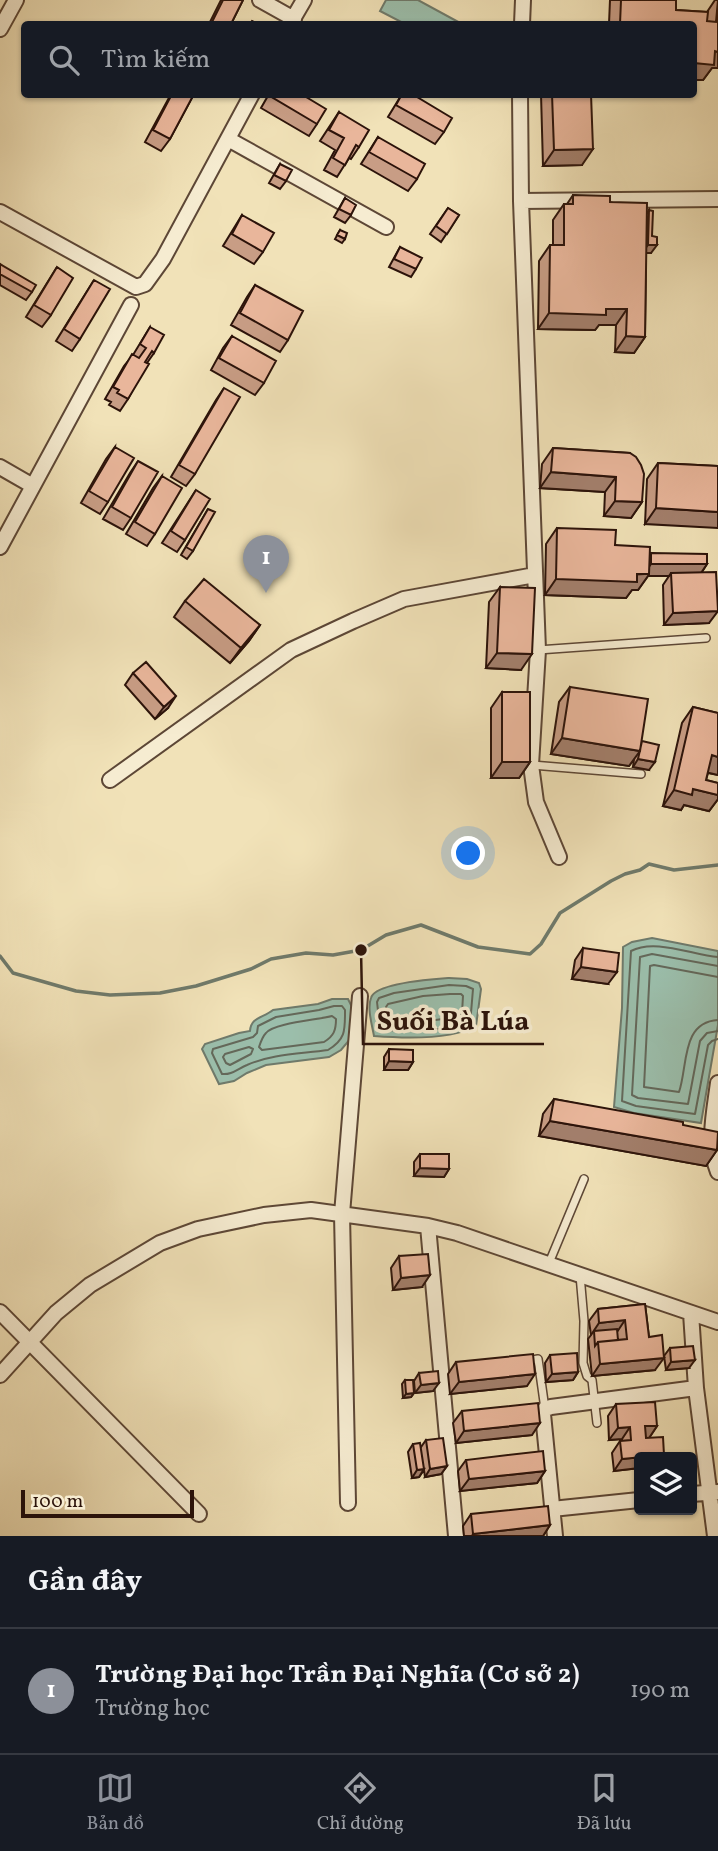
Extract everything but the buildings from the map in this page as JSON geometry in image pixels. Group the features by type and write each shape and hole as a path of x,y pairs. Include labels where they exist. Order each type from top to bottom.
{"street":[{"path":"0,29 16,0"},
{"path":"260,0 291,21"},
{"path":"293,21 304,0"},
{"path":"523,0 523,21"},
{"path":"0,212 136,287 145,284 163,259 250,98"},
{"path":"520,98 521,201 538,650 531,765 536,802 559,857"},
{"path":"228,139 386,227"},
{"path":"521,201 718,199"},
{"path":"0,547 131,306"},
{"path":"0,467 33,486"},
{"path":"110,780 291,650 404,599 535,575"},
{"path":"348,1503 342,1214 360,996"},
{"path":"718,1083 712,1133 713,1156 718,1172"},
{"path":"0,1375 56,1314 90,1285 160,1243 198,1229 264,1215 312,1210 428,1226 457,1233 718,1322"},
{"path":"428,1226 447,1371 456,1536"},
{"path":"0,1312 199,1514"},
{"path":"691,1312 696,1388 714,1492 715,1536"},
{"path":"555,1536 543,1414 545,1409 696,1388"},
{"path":"552,1509 634,1501"}],"lane":[{"path":"538,650 706,638"},
{"path":"531,765 641,774"},
{"path":"549,1263 584,1179"},
{"path":"580,1274 584,1321 583,1363 587,1376 592,1380 597,1423"},
{"path":"572,1355 583,1354"},
{"path":"514,1363 549,1357"},
{"path":"538,1359 545,1409"}],"water":[{"path":"386,0 418,0 456,21 399,21 380,11"},
{"path":"652,938 718,951 718,1025 701,1123 634,1113 614,1107 622,1008 623,947 632,942"},
{"path":"449,978 479,983 481,989 476,1026 466,1031 440,1036 374,1036 370,1007 375,993 394,985"},
{"path":"332,999 348,999 353,1009 351,1038 341,1050 329,1057 266,1065 234,1081 219,1084 202,1049 205,1044 250,1031 255,1020 273,1010 318,1004"}],"waterway":[{"path":"0,956 13,973 76,991 110,995 160,993 196,986 251,969 271,959 306,953 333,955 361,950 386,935 421,925 478,947 530,954 541,944 560,913 625,874 649,864 674,870 718,865"}],"place":[{"name":"Trường Đại học Trần Đại Nghĩa (Cơ sở 2)","path":"266,593"},
{"name":"Suối Bà Lúa","path":"361,950"}]}
